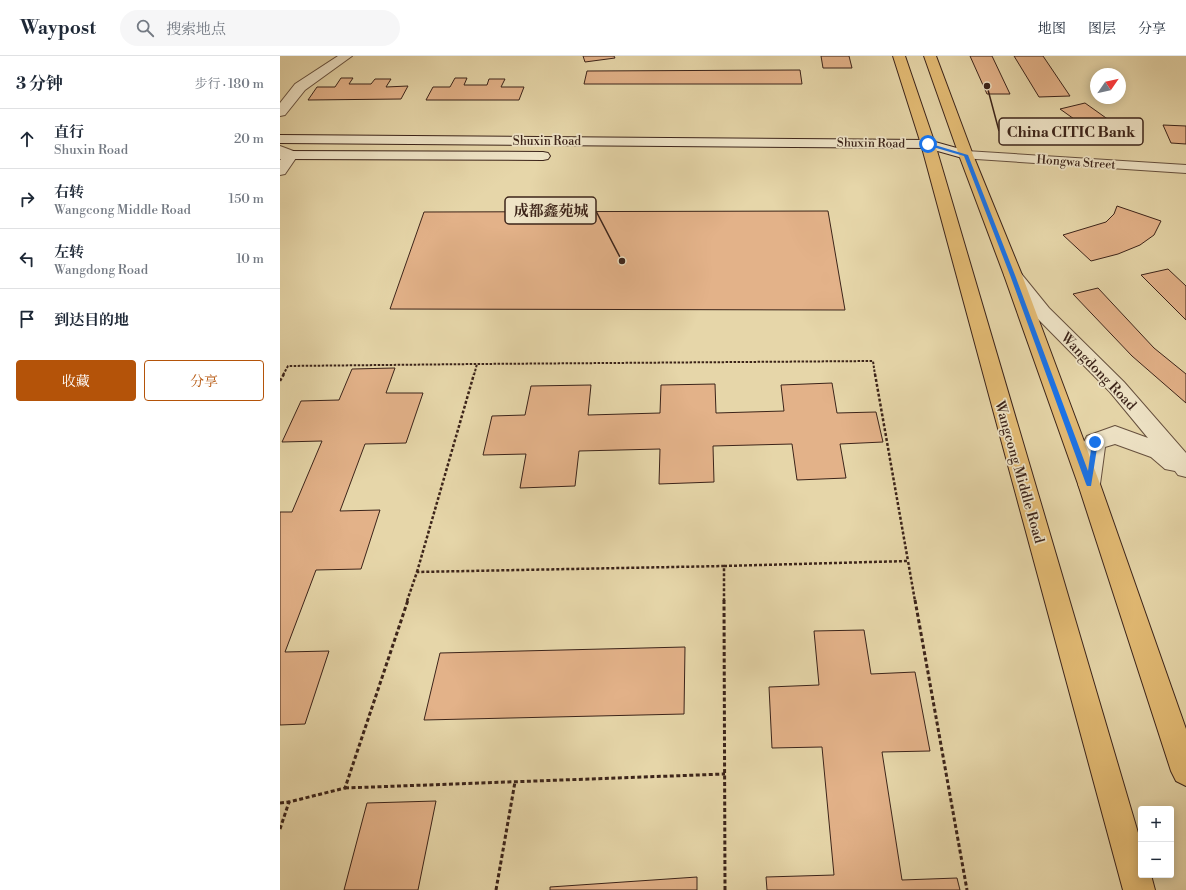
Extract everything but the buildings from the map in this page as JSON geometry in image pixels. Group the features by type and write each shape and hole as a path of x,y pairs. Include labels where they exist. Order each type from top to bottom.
{"main road":[{"path":"280,112 300,87 346,56"},
{"name":"Wangcong Middle Road","path":"899,56 930,151 1138,890"},
{"path":"930,56 966,155 1013,275 1089,484 1186,771"},
{"name":"Shuxin Road","path":"280,139 930,151 966,155"},
{"name":"Shuxin Road","path":"860,157 930,151"},
{"path":"280,171 284,153"},
{"name":"Shuxin Road","path":"284,153 560,156"},
{"name":"Hongwa Street","path":"966,155 1186,169"},
{"name":"Wangdong Road","path":"1013,275 1043,313 1117,387 1186,468"},
{"path":"1089,484 1095,442 1115,435 1159,451 1186,473"}],"path":[{"path":"280,381 288,366 873,361 967,890"},
{"path":"345,788 417,572 477,364"},
{"path":"417,572 908,561"},
{"path":"724,566 725,890"},
{"path":"280,802 289,802 345,788 725,774"},
{"path":"496,890 515,782"},
{"path":"280,829 289,802"}],"place":[{"name":"China CITIC Bank","path":"987,86"},
{"name":"成都鑫苑城","path":"622,261"}],"route":[{"path":"928,144 966,155 1013,275 1089,484 1095,442"}]}
